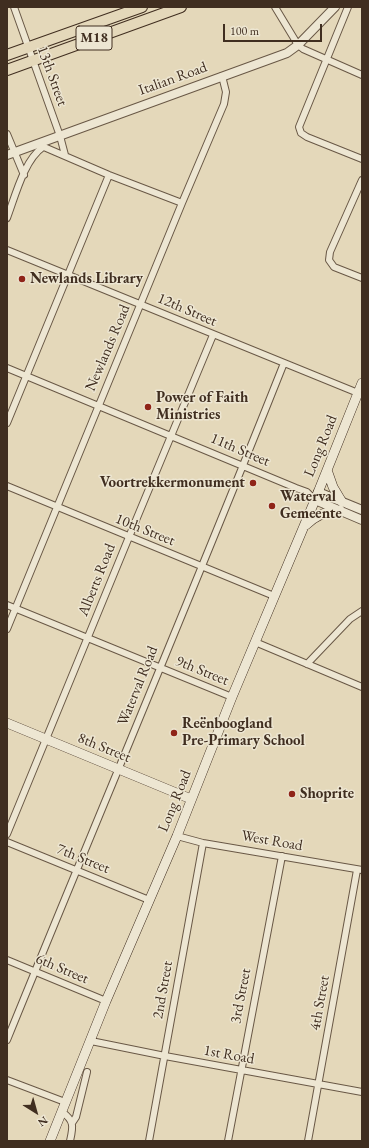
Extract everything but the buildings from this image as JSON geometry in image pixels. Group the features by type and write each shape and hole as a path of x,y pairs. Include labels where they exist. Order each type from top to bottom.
{"main road":[{"name":"M18","path":"7,55 142,7"},
{"name":"M18","path":"7,70 181,7"},
{"name":"Long Road","path":"50,1141 106,1001 177,836 232,698 317,496 362,383"},
{"path":"303,528 311,520 322,513 341,506 332,487 327,470"},
{"name":"8th Street","path":"7,723 191,799"}],"street":[{"name":"13th Street","path":"14,7 60,136 65,155"},
{"path":"275,7 298,45 308,52 362,75"},
{"name":"Italian Road","path":"10,154 40,145 60,136 287,53 298,45 335,7"},
{"path":"348,7 300,122 300,130 304,135 362,159"},
{"name":"Newlands Road","path":"7,629 224,104 226,92 222,76"},
{"path":"7,134 10,154 24,175"},
{"path":"7,218 24,175 40,145 109,175 182,203"},
{"path":"7,423 109,175"},
{"path":"362,180 330,252 329,260 334,267 362,278"},
{"name":"12th Street","path":"7,250 358,393"},
{"name":"Alberts Road","path":"7,834 170,436 213,335"},
{"name":"Waterval Road","path":"7,1040 78,871 159,668 244,466 284,363"},
{"name":"11th Street","path":"7,368 317,496"},
{"name":"10th Street","path":"7,486 57,508 274,596"},
{"path":"317,496 341,506 362,520"},
{"path":"341,506 362,510"},
{"name":"9th Street","path":"7,606 232,698"},
{"path":"307,664 350,619 362,611"},
{"path":"255,642 362,687"},
{"name":"West Road","path":"177,836 203,843 359,870"},
{"name":"7th Street","path":"7,842 150,900"},
{"name":"2nd Street","path":"149,1141 203,843"},
{"name":"3rd Street","path":"228,1141 240,1070 282,856"},
{"name":"4th Street","path":"308,1141 359,870"},
{"name":"6th Street","path":"7,960 106,1001"},
{"name":"1st Road","path":"91,1041 362,1092"},
{"path":"70,1141 72,1123 76,1117 87,1072"},
{"path":"7,1080 65,1102"},
{"path":"62,1112 68,1116 72,1123"}],"place":[{"name":"Newlands Library","path":"22,279"},
{"name":"Power of Faith Ministries","path":"148,407"},
{"name":"Voortrekkermonument","path":"253,483"},
{"name":"Waterval Gemeente","path":"272,506"},
{"name":"Reënboogland Pre-Primary School","path":"174,733"},
{"name":"Shoprite","path":"292,794"}]}
